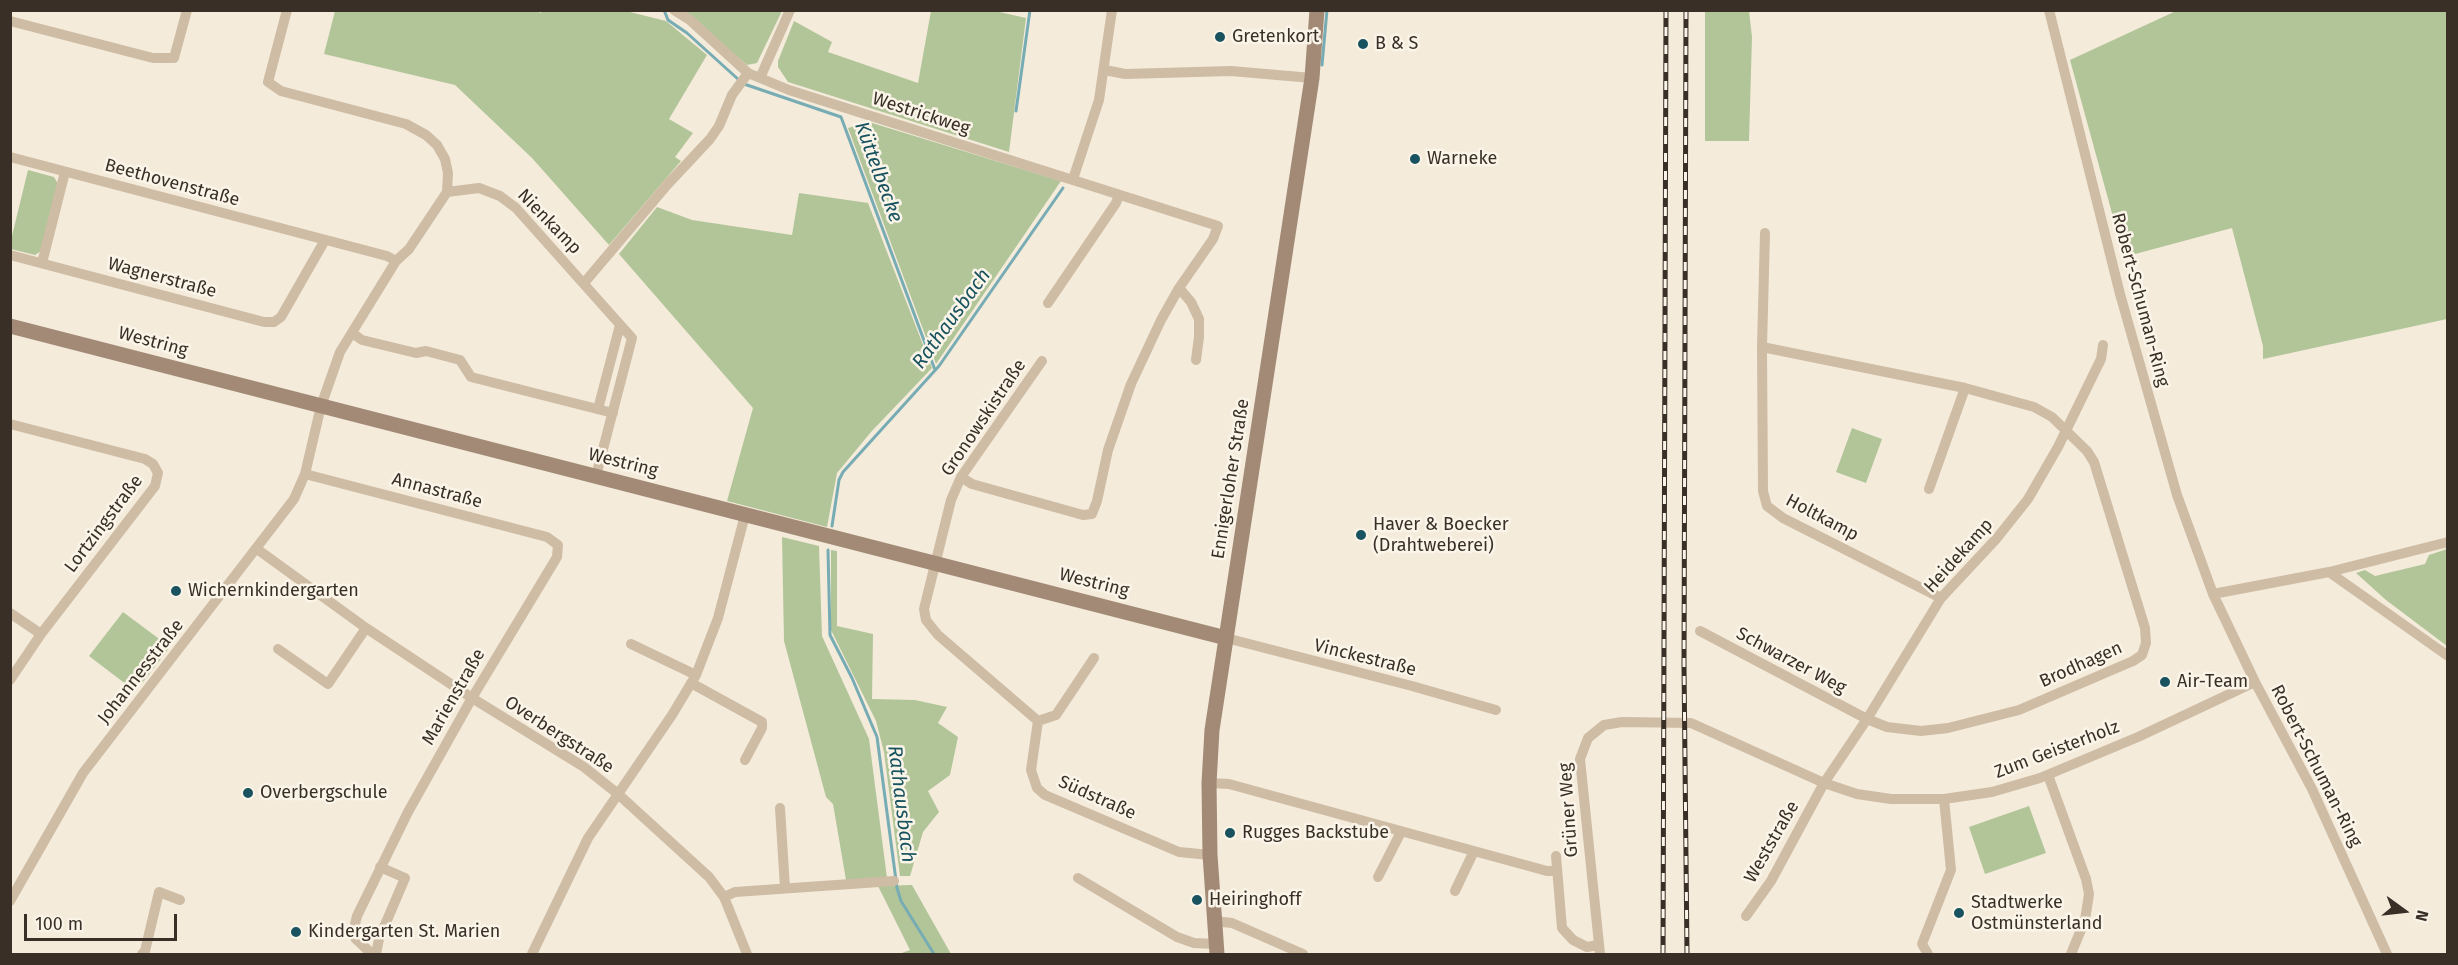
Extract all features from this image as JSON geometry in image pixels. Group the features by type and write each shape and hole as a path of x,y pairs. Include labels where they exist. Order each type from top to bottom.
{"street":[{"path":"10,21 153,58 174,58 187,10"},
{"path":"287,10 268,82 281,91 406,124 426,135 437,145 445,159 448,174 447,192"},
{"name":"Westrickweg","path":"674,10 690,20 748,73 789,90 1218,226 1213,239 1179,288"},
{"path":"760,78 790,10"},
{"path":"1073,179 1099,100 1112,10"},
{"name":"Ennigerloher Straße","path":"1216,949 1210,855 1209,783 1212,730 1312,78 1317,10"},
{"name":"Robert-Schuman-Ring","path":"2049,10 2135,349 2177,495 2213,594 2255,682 2312,789 2387,954"},
{"path":"1105,70 1125,74 1231,71 1312,78"},
{"path":"584,283 667,185 710,139 732,95 748,73"},
{"name":"Beethovenstraße","path":"10,157 387,256 396,261"},
{"path":"42,263 65,172"},
{"name":"Nienkamp","path":"447,192 479,188 500,196 516,208 632,338 596,476"},
{"name":"Johannesstraße","path":"10,901 83,773 294,499 305,474 321,406 336,362 396,261 409,249 447,192"},
{"path":"1048,303 1116,203 1119,195"},
{"name":"Holtkamp","path":"1765,233 1762,491 1767,506 1783,518 1941,598"},
{"name":"Wagnerstraße","path":"10,255 264,322 274,322 280,317 325,240"},
{"path":"961,477 984,487 1083,515 1092,514 1121,409 1145,353 1179,288 1191,302 1199,319 1196,360"},
{"path":"598,409 620,325"},
{"name":"Westring","path":"10,326 1226,638"},
{"path":"352,333 362,340 416,353 426,351 460,360 471,377 613,413"},
{"name":"Heidekamp","path":"1824,783 1867,719 1941,598 2012,521 2034,489 2101,359 2103,345"},
{"path":"1762,347 1965,388 2034,407 2052,417 2066,430"},
{"name":"Gronowskistraße","path":"935,564 951,500 961,477 1042,361"},
{"path":"1929,489 1965,388"},
{"name":"Lortzingstraße","path":"10,424 145,459 153,464 158,473 155,486 41,634"},
{"name":"Brodhagen","path":"1867,719 1887,727 1921,730 1948,728 1980,721 2019,710 2133,661 2142,655 2146,643 2145,628 2094,462 2087,451 2066,430"},
{"name":"Annastraße","path":"305,474 547,537 558,545"},
{"path":"532,954 588,838 672,715 693,679 718,618 745,515"},
{"path":"2213,594 2329,572 2448,542"},
{"name":"Marienstraße","path":"380,867 405,878 374,954 363,948 355,938 355,924 380,867 472,698 557,557 558,545"},
{"name":"Overbergstraße","path":"256,549 366,628 472,698 584,767 618,794 709,877 724,897 747,954"},
{"path":"935,564 924,609 926,620 938,635 1038,721 1056,715 1094,658"},
{"path":"2329,572 2448,656"},
{"path":"10,613 41,634 10,680"},
{"path":"278,649 328,684 366,628"},
{"name":"Schwarzer Weg","path":"1700,631 1867,719"},
{"name":"Vinckestraße","path":"1226,638 1496,710"},
{"path":"631,644 762,722 762,728 745,760"},
{"name":"Zum Geisterholz","path":"1824,783 1857,794 1891,799 1944,799 1992,792 2048,775 2134,739 2255,682"},
{"name":"Südstraße","path":"1038,721 1031,770 1037,788 1045,795 1179,852 1210,855"},
{"name":"Grüner Weg","path":"1599,950 1580,759 1584,744 1596,729 1622,722 1691,723 1824,783"},
{"path":"2048,775 2086,879 2089,894 2085,920 2071,954"},
{"path":"1209,783 1228,784 1547,871 1557,871"},
{"name":"Weststraße","path":"1746,916 1779,867 1824,783"},
{"path":"1928,954 1922,944 1951,870 1944,799"},
{"path":"780,808 785,888"},
{"path":"1378,877 1401,832"},
{"path":"1455,891 1474,851"},
{"path":"1556,856 1562,928 1573,940 1599,950"},
{"path":"1078,878 1177,937 1216,949"},
{"path":"724,897 735,892 894,881"},
{"path":"146,953 159,892 180,900"},
{"path":"1214,921 1232,923 1303,954"}],"green space":[{"path":"534,10 541,13 542,10 626,11 666,21 707,55 669,119 693,133 675,157 681,161 609,245 532,158 455,85 324,54 335,11"},
{"path":"683,11 782,11 757,63 747,65"},
{"path":"931,11 995,11 1026,18 1009,152 788,82 778,67 778,61 794,21 832,42 828,52 918,83"},
{"path":"1705,11 1749,11 1752,37 1749,141 1705,141"},
{"path":"2176,11 2447,11 2447,319 2263,359 2263,346 2232,228 2124,257 2070,60"},
{"path":"869,122 1061,181 936,364 848,128"},
{"path":"28,170 54,177 58,184 41,251 35,255 11,249 11,240"},
{"path":"799,193 868,203 932,368 871,432 837,473 827,527 727,501 753,408 619,254 657,207 692,220 792,235"},
{"path":"1852,428 1882,439 1866,483 1836,472"},
{"path":"782,537 819,546 822,636 869,739 887,878 846,880 833,804 826,797 784,641"},
{"path":"2448,549 2447,646 2386,600 2356,573 2365,570 2375,576 2425,564 2429,555"},
{"path":"831,550 837,551 837,626 873,634 872,699 915,700 947,707 938,723 958,737 950,775 928,791 939,812 923,832 910,876 900,876 884,752 876,721 831,630"},
{"path":"123,612 170,647 143,682 135,688 127,685 89,656"},
{"path":"2029,806 2046,853 1985,874 1969,827"},
{"path":"912,885 951,954 899,954 910,950 878,886"}],"waterway":[{"name":"Küttelbecke","path":"664,10 668,20 687,33 739,80"},
{"name":"Rathausbach","path":"1016,111 1030,10"},
{"path":"1322,65 1327,10"},
{"name":"Küttelbecke","path":"744,84 841,117 935,370"},
{"name":"Rathausbach","path":"832,526 839,480 843,472 939,366 1063,188"},
{"name":"Rathausbach","path":"828,550 830,635 852,678 877,737 897,888 901,901 934,954"}],"railway":[{"path":"1663,954 1666,10"},
{"path":"1686,10 1684,665 1687,954"}],"place":[{"name":"Gretenkort","path":"1220,37"},
{"name":"B & S","path":"1363,44"},
{"name":"Warneke","path":"1415,159"},
{"name":"Haver & Boecker (Drahtweberei)","path":"1361,535"},
{"name":"Wichernkindergarten","path":"176,591"},
{"name":"Air-Team","path":"2165,682"},
{"name":"Overbergschule","path":"248,793"},
{"name":"Rugges Backstube","path":"1230,833"},
{"name":"Heiringhoff","path":"1197,900"},
{"name":"Stadtwerke Ostmünsterland","path":"1959,913"},
{"name":"Kindergarten St. Marien","path":"296,932"}]}
